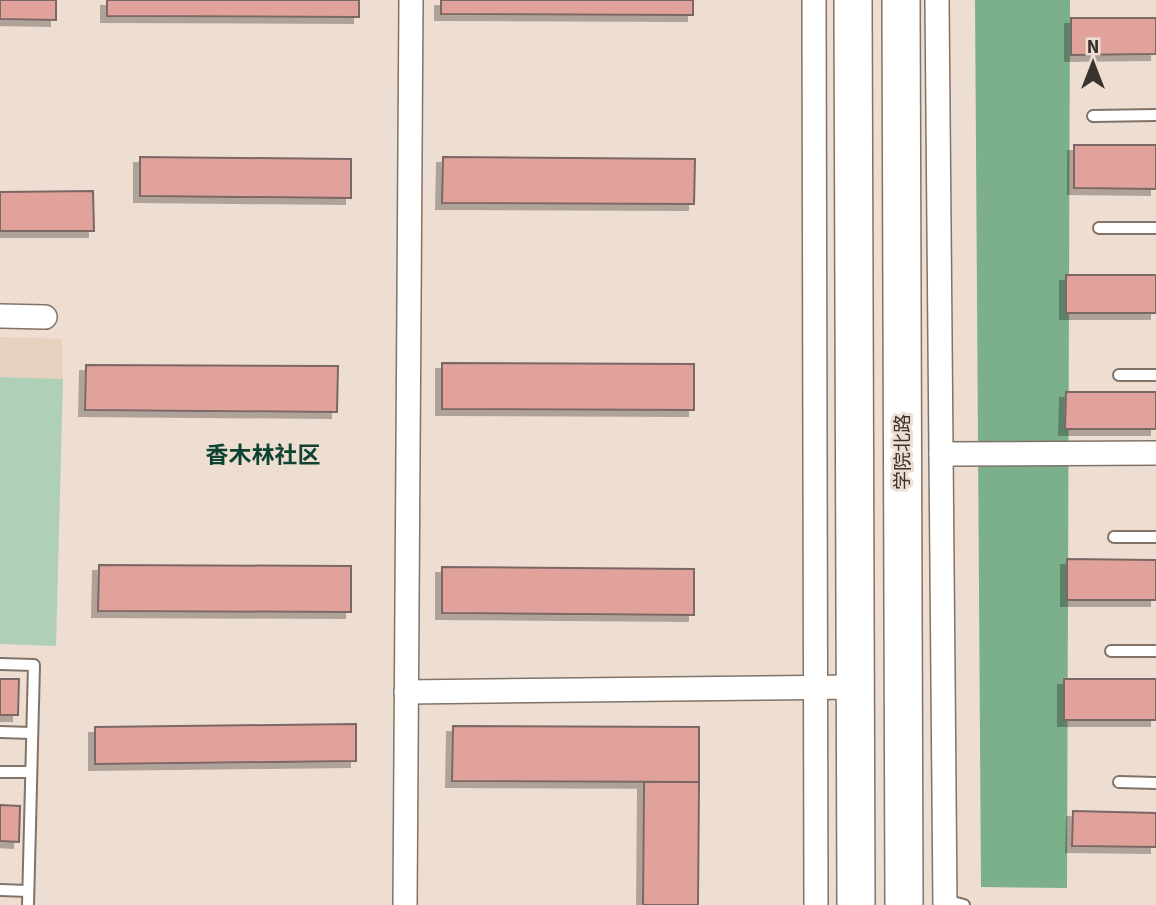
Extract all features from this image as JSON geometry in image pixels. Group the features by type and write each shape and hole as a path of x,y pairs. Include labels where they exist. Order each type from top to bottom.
{"main road":[{"path":"853,0 856,905"},
{"name":"学院北路","path":"901,0 904,905"},
{"path":"855,687 904,687"}],"street":[{"path":"405,905 411,0"},
{"path":"814,0 816,905"},
{"path":"937,0 944,687 952,903"},
{"path":"0,316 45,317"},
{"path":"941,454 1156,453"},
{"path":"406,692 855,687"},
{"path":"904,687 944,687"}],"lane":[{"path":"1093,116 1156,116"},
{"path":"1099,228 1156,228"},
{"path":"1119,375 1156,374"},
{"path":"1114,537 1156,537"},
{"path":"1111,651 1156,651"},
{"path":"0,664 34,665 28,905"},
{"path":"0,733 32,733"},
{"path":"0,772 31,772"},
{"path":"1119,782 1156,783"},
{"path":"0,890 29,891"}],"shaded area":[{"path":"0,337 62,339 63,379 0,377"}],"green space":[{"path":"975,0 1070,0 1067,888 981,887"},
{"path":"0,377 63,379 56,646 0,644"}],"building":[{"path":"0,0 56,0 56,20 0,19"},
{"path":"107,0 359,0 359,17 107,16"},
{"path":"441,0 693,0 693,15 441,14"},
{"path":"1071,18 1156,18 1156,54 1071,55"},
{"path":"1074,145 1156,145 1156,189 1074,188"},
{"path":"140,157 351,159 351,198 140,196"},
{"path":"443,157 695,159 694,204 442,203"},
{"path":"93,191 94,231 0,231 0,192"},
{"path":"1066,275 1156,275 1156,313 1066,313"},
{"path":"442,363 694,364 694,410 442,409"},
{"path":"86,365 338,366 337,412 85,410"},
{"path":"1066,392 1156,392 1156,429 1065,429"},
{"path":"1067,559 1156,560 1156,600 1067,600"},
{"path":"99,565 351,566 351,612 98,611"},
{"path":"442,567 694,569 694,615 442,613"},
{"path":"0,679 19,679 18,715 0,715"},
{"path":"1064,679 1156,679 1156,720 1064,720"},
{"path":"356,724 356,761 95,764 95,727"},
{"path":"453,726 699,727 699,782 452,781"},
{"path":"644,782 699,782 698,905 643,905"},
{"path":"0,805 20,806 19,842 0,841"},
{"path":"1073,811 1156,813 1156,847 1072,846"}],"district":[{"name":"香木林社区","path":"263,455"}]}
